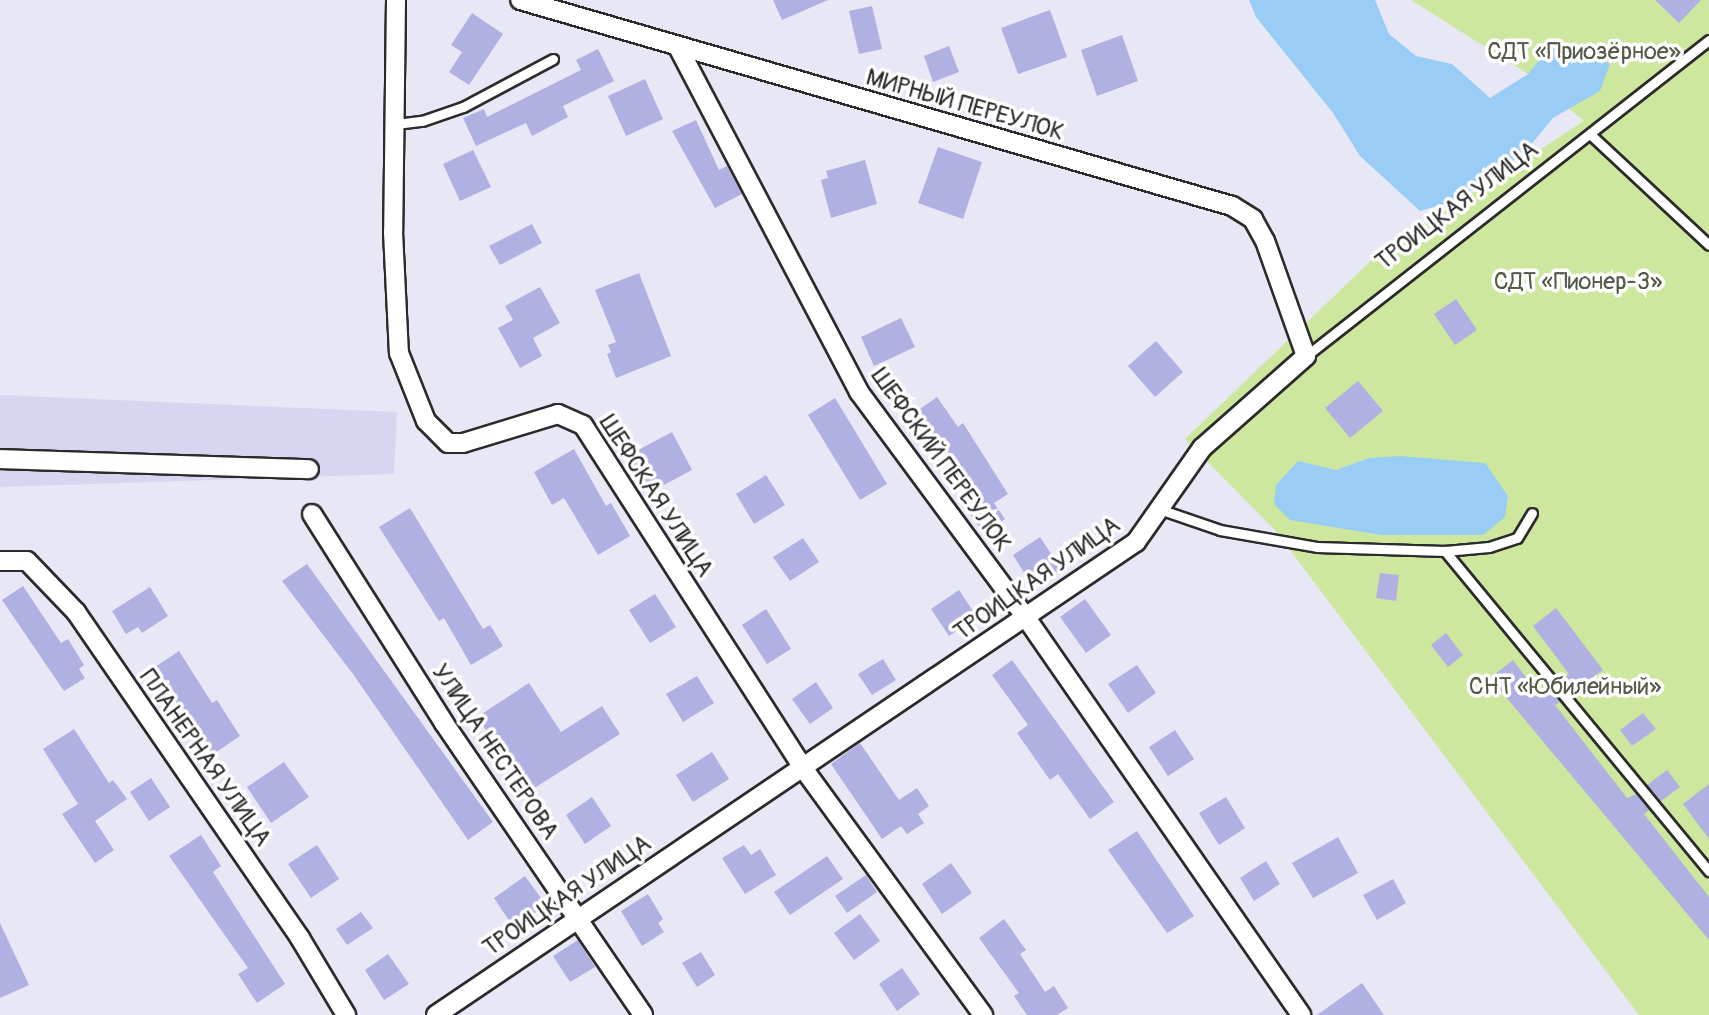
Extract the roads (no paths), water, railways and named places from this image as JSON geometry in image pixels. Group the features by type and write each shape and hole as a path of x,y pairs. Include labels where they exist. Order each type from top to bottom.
{"street":[{"name":"ШЕФСКАЯ УЛИЦА","path":"396,0 393,232 399,353 426,421 448,443 463,443 558,414 583,425 803,768 983,1015"},
{"name":"МИРНЫЙ ПЕРЕУЛОК","path":"520,0 1232,206 1253,219 1265,241 1307,356"},
{"name":"ШЕФСКИЙ ПЕРЕУЛОК","path":"678,47 859,392 1027,619 1301,1015"},
{"name":"ТРОИЦКАЯ УЛИЦА","path":"436,1015 578,916 1027,619 1136,542 1162,510 1202,448 1307,356"},
{"path":"0,459 309,469"},
{"name":"УЛИЦА НЕСТЕРОВА","path":"312,514 444,723 643,1015"},
{"name":"ПЛАНЕРНАЯ УЛИЦА","path":"0,561 27,561 76,612 300,938 346,1015"}],"lane":[{"name":"ТРОИЦКАЯ УЛИЦА","path":"1307,356 1363,308 1591,135 1709,40"},
{"path":"396,124 422,121 463,107 553,59"},
{"path":"1591,135 1709,244"},
{"path":"1162,510 1220,530 1317,547 1445,551 1489,547 1517,538 1532,513"},
{"path":"1445,551 1709,871"}],"water":[{"path":"1249,0 1375,0 1389,34 1416,56 1452,64 1490,98 1528,74 1553,43 1578,44 1610,64 1600,91 1553,118 1524,153 1458,200 1420,211 1360,156 1333,113 1256,17"},
{"path":"1400,456 1485,463 1508,496 1505,517 1483,535 1381,535 1290,520 1274,504 1276,485 1298,461 1336,470 1369,458"}],"park label":[{"name":"СДТ «Приозёрное»","path":"1584,52"},
{"name":"СДТ «Пионер-3»","path":"1578,282"},
{"name":"СНТ «Юбилейный»","path":"1565,687"}]}
